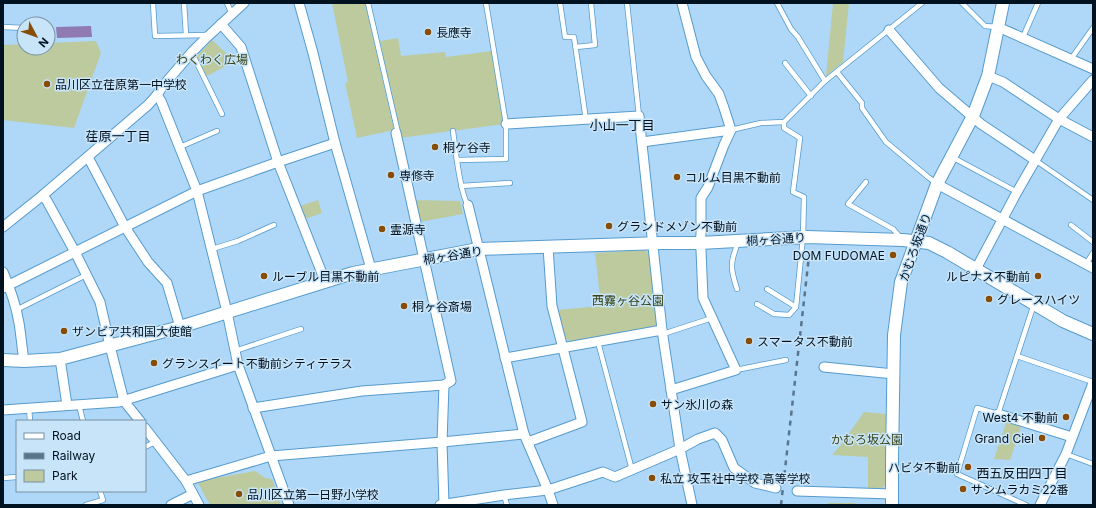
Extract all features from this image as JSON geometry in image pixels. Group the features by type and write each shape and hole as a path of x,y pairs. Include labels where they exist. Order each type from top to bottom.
{"street":[{"path":"3,227 43,196 148,105 192,52 244,3"},
{"path":"299,3 335,143 371,269"},
{"path":"671,390 736,370 703,298 700,243 701,198 708,187 730,130 719,94 706,76 696,57 682,3"},
{"name":"かむろ坂通り","path":"892,499 894,335 901,282 937,184 973,116 988,76 1003,3"},
{"path":"221,24 241,47 278,162 325,281"},
{"path":"998,27 1093,69"},
{"path":"889,30 939,88 981,124 1035,160"},
{"path":"988,76 1003,82 1059,120 1093,137"},
{"path":"976,269 1017,192 1059,120 1093,80"},
{"path":"157,95 161,101 197,191 227,312 238,365 289,505"},
{"path":"506,124 639,116 663,332 680,449 692,505"},
{"path":"642,142 730,130"},
{"path":"253,408 362,391 444,385 451,381 396,134"},
{"path":"6,286 197,191 335,143"},
{"path":"88,157 125,227 148,262 167,284 180,327"},
{"path":"937,184 1089,266"},
{"path":"43,196 75,252 100,302 124,401 139,420"},
{"path":"468,205 526,438 553,505"},
{"name":"桐ヶ谷通り","path":"3,360 24,361 60,359 180,327 353,273 478,249 737,242 803,237 903,240 929,244 976,269 1063,321 1093,334"},
{"path":"186,481 272,456 442,442 526,438 582,422 552,306 548,247"},
{"path":"3,272 6,286 16,310 19,322 24,361"},
{"path":"505,358 663,332"},
{"path":"60,359 67,406"},
{"path":"3,410 119,402 238,365"},
{"path":"824,367 894,374"},
{"path":"1040,505 1066,454 1093,382"},
{"path":"444,385 442,442 443,505 504,495 548,490 603,472 615,477 680,449 698,439 715,433 722,440 734,468 755,483 776,488"},
{"path":"998,414 1072,437"},
{"path":"146,429 186,481 199,505"},
{"path":"796,491 892,499"},
{"path":"171,505 193,494"}],"lane":[{"path":"153,3 155,36 209,35"},
{"path":"184,3 186,35"},
{"path":"227,3 232,14"},
{"path":"368,3 398,133 396,134"},
{"path":"457,160 506,159 506,124 486,3"},
{"path":"560,3 565,37 574,36 586,120"},
{"path":"576,47 595,44 591,3"},
{"path":"627,3 639,116"},
{"path":"777,3 791,30 798,37 825,81"},
{"path":"730,130 761,124 784,122 825,81 922,3"},
{"path":"962,3 984,26 998,27"},
{"path":"1022,37 1038,3"},
{"path":"3,27 16,28"},
{"path":"1071,60 1093,28"},
{"path":"192,52 222,114"},
{"path":"785,63 810,96"},
{"path":"837,72 862,104 862,108 886,142 937,184"},
{"path":"758,304 774,314 789,315 796,307 803,237 804,197 793,192 800,138 784,128 784,122"},
{"path":"180,147 217,131"},
{"path":"453,131 461,186 465,202 468,205"},
{"path":"952,157 1017,192"},
{"path":"1035,160 1093,200"},
{"path":"866,182 848,204 893,229 903,240"},
{"path":"461,186 510,183"},
{"path":"212,249 238,241 274,225"},
{"path":"1071,225 1093,242"},
{"path":"737,242 732,259 733,276 737,289"},
{"path":"1089,266 1093,253"},
{"path":"16,310 86,275"},
{"path":"767,289 796,307"},
{"path":"1026,505 957,474 977,408 998,414 1034,304"},
{"path":"663,332 712,318"},
{"path":"235,351 302,330"},
{"path":"598,342 632,470"},
{"path":"1017,356 1093,382"},
{"path":"736,370 786,360"},
{"path":"79,405 83,420"},
{"path":"29,408 30,420"},
{"path":"146,446 155,442"},
{"path":"1066,454 1093,464"},
{"path":"3,478 16,477"},
{"path":"86,505 103,500 100,492"},
{"path":"504,495 507,505"}],"green space":[{"path":"332,3 365,3 394,130 357,138 345,83 348,82"},
{"path":"833,3 849,3 843,62 826,76"},
{"path":"398,38 401,56 445,52 446,57 492,51 504,124 400,138 380,41"},
{"name":"わくわく広場","path":"212,40 226,53 230,64 205,77 196,57"},
{"path":"96,41 101,53 74,128 3,120 3,45 16,44 16,56 56,56 56,43"},
{"path":"318,200 322,213 305,219 300,206"},
{"path":"415,200 460,201 463,214 420,222"},
{"name":"西霧ヶ谷公園","path":"645,250 649,254 658,324 655,328 570,341 564,338 556,310 601,306 595,253"},
{"name":"かむろ坂公園","path":"864,412 886,414 885,485 882,488 868,488 868,457 832,455"},
{"path":"1007,420 1022,424 1010,460 994,459"},
{"name":"品川区立第一日野小学校","path":"255,471 265,478 272,479 281,505 210,505 198,483 199,481"},
{"path":"828,503 855,503 856,505 827,505"}],"shaded area":[{"path":"91,26 92,37 57,38 56,27"}],"railway":[{"path":"781,505 810,247"}],"place":[{"name":"長應寺","path":"428,32"},
{"name":"品川区立荏原第一中学校","path":"47,84"},
{"name":"桐ケ谷寺","path":"435,147"},
{"name":"専修寺","path":"391,175"},
{"name":"コルム目黒不動前","path":"677,177"},
{"name":"グランドメゾン不動前","path":"609,226"},
{"name":"霊源寺","path":"382,229"},
{"name":"DOM FUDOMAE","path":"893,255"},
{"name":"ルーブル目黒不動前","path":"264,276"},
{"name":"ルピナス不動前","path":"1038,276"},
{"name":"グレースハイツ","path":"989,299"},
{"name":"桐ヶ谷斎場","path":"404,306"},
{"name":"ザンビア共和国大使館","path":"64,331"},
{"name":"スマータス不動前","path":"749,341"},
{"name":"グランスイート不動前シティテラス","path":"154,363"},
{"name":"サン氷川の森","path":"653,404"},
{"name":"West4 不動前","path":"1066,417"},
{"name":"Grand Ciel","path":"1042,438"},
{"name":"ハビタ不動前","path":"968,467"},
{"name":"私立 攻玉社中学校 高等学校","path":"652,478"},
{"name":"サンムラカミ22番","path":"963,489"},
{"name":"品川区立第一日野小学校","path":"239,494"}],"district":[{"name":"小山一丁目","path":"622,125"},
{"name":"荏原一丁目","path":"118,136"},
{"name":"西五反田四丁目","path":"1022,473"}]}
